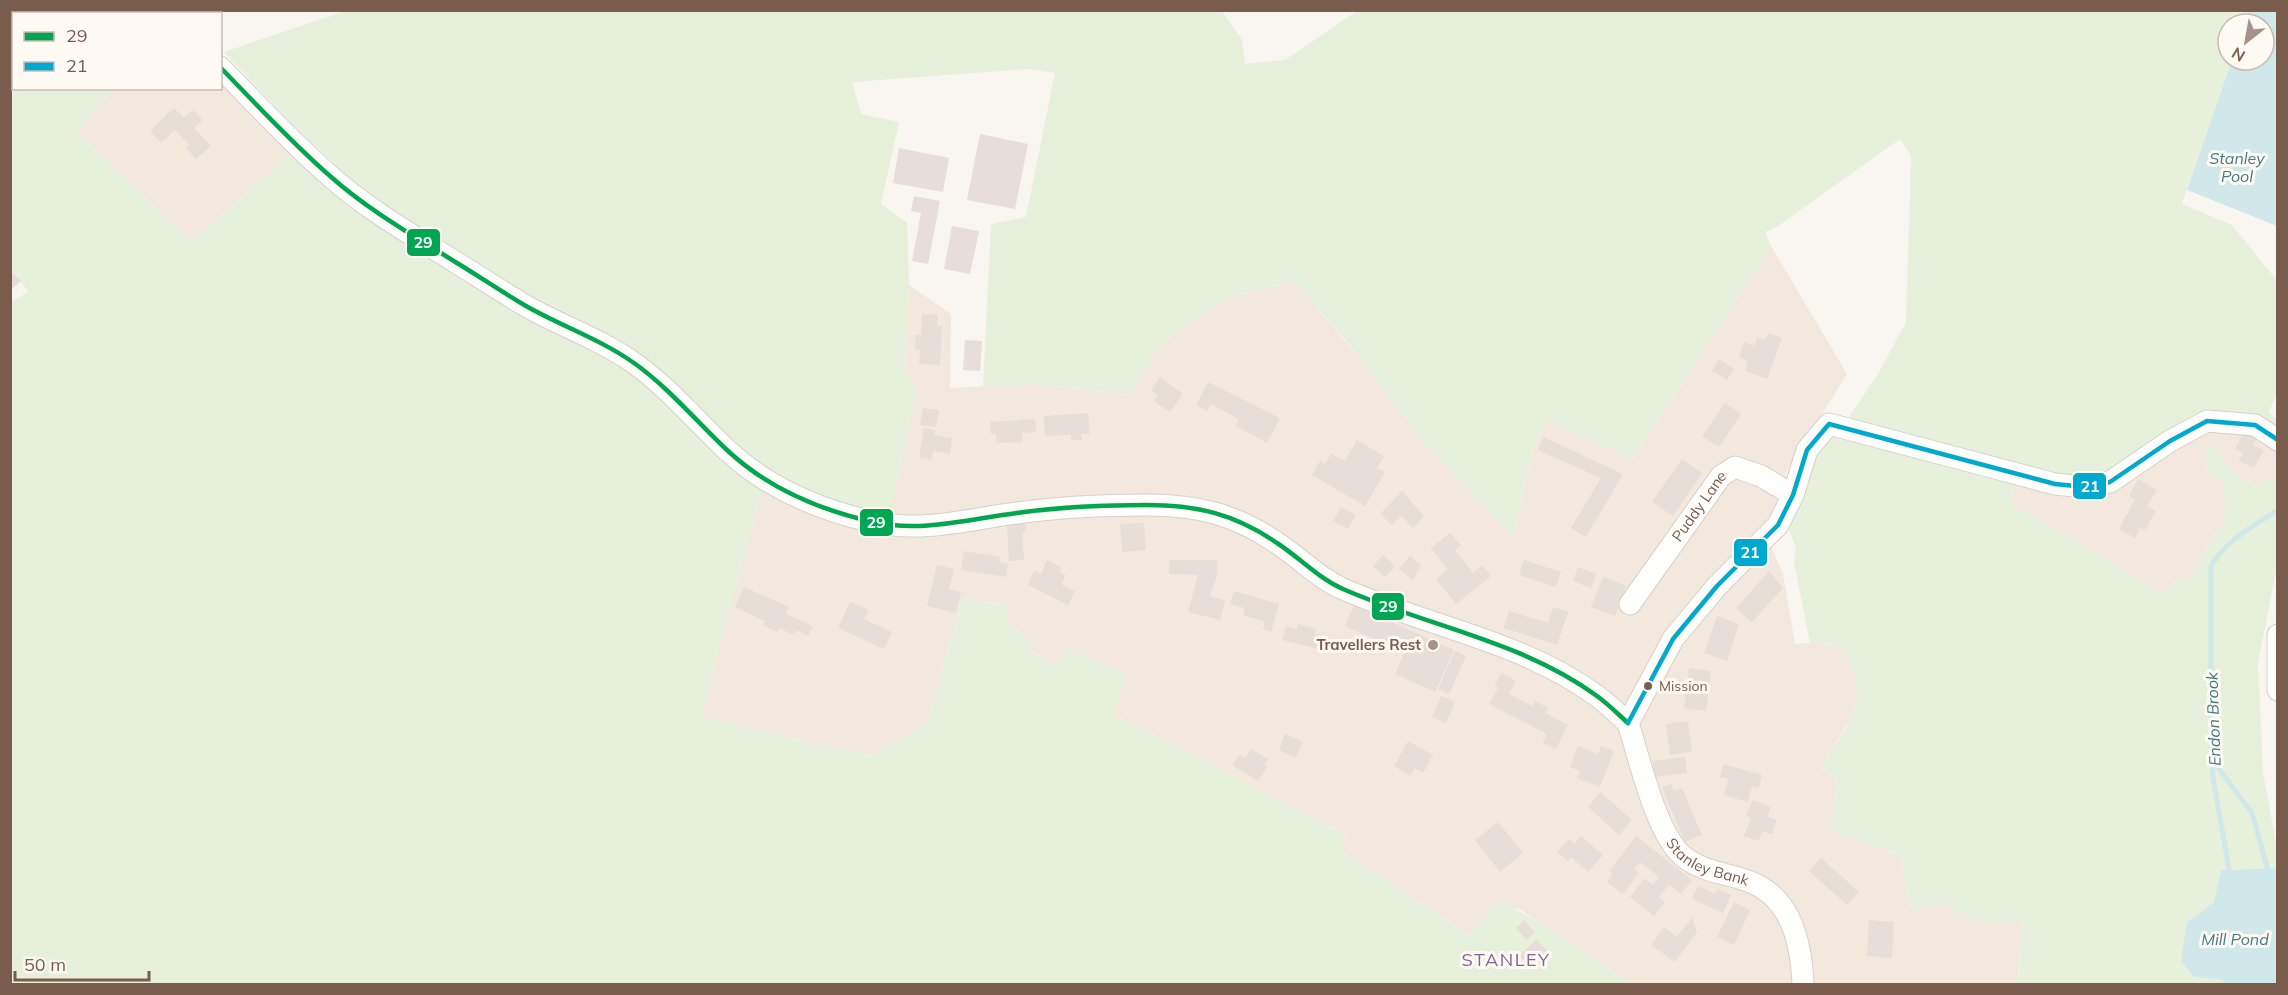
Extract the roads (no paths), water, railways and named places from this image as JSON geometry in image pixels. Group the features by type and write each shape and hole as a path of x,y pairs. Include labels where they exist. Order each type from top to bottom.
{"street":[{"path":"222,69 288,138 333,179 376,211 528,307 579,332 633,363 676,398 731,454 767,481 819,507 876,523 909,526 948,525 1030,512 1148,505 1205,508 1223,513 1276,542 1315,574 1342,589 1487,641 1557,671 1598,696 1628,723 1673,639 1717,586 1778,525 1793,495 1807,450 1829,424 2055,484 2085,487 2110,482 2170,441 2207,421 2255,425 2277,440"},
{"name":"Puddy Lane","path":"1630,604 1721,476 1735,467 1761,476 1793,495"},
{"path":"2277,635 2277,690"},
{"name":"Stanley Bank","path":"1628,723 1667,838 1682,856 1698,866 1749,880 1775,898 1792,920 1802,951 1803,984"}],"water":[{"name":"Stanley Pool","path":"2277,11 2277,226 2187,190 2228,72 2276,72 2276,12 2249,12"},
{"name":"Mill Pond","path":"2277,868 2277,984 2224,984 2223,980 2194,977 2181,961 2187,922 2214,902 2221,870"}],"waterway":[{"name":"Endon Brook","path":"2230,874 2213,778 2211,566 2232,541 2278,510"},
{"path":"2213,761 2252,813 2269,874"}],"place":[{"name":"Travellers Rest","path":"1433,645"},
{"name":"Mission","path":"1648,686"}],"district":[{"name":"STANLEY","path":"1506,960"}]}
